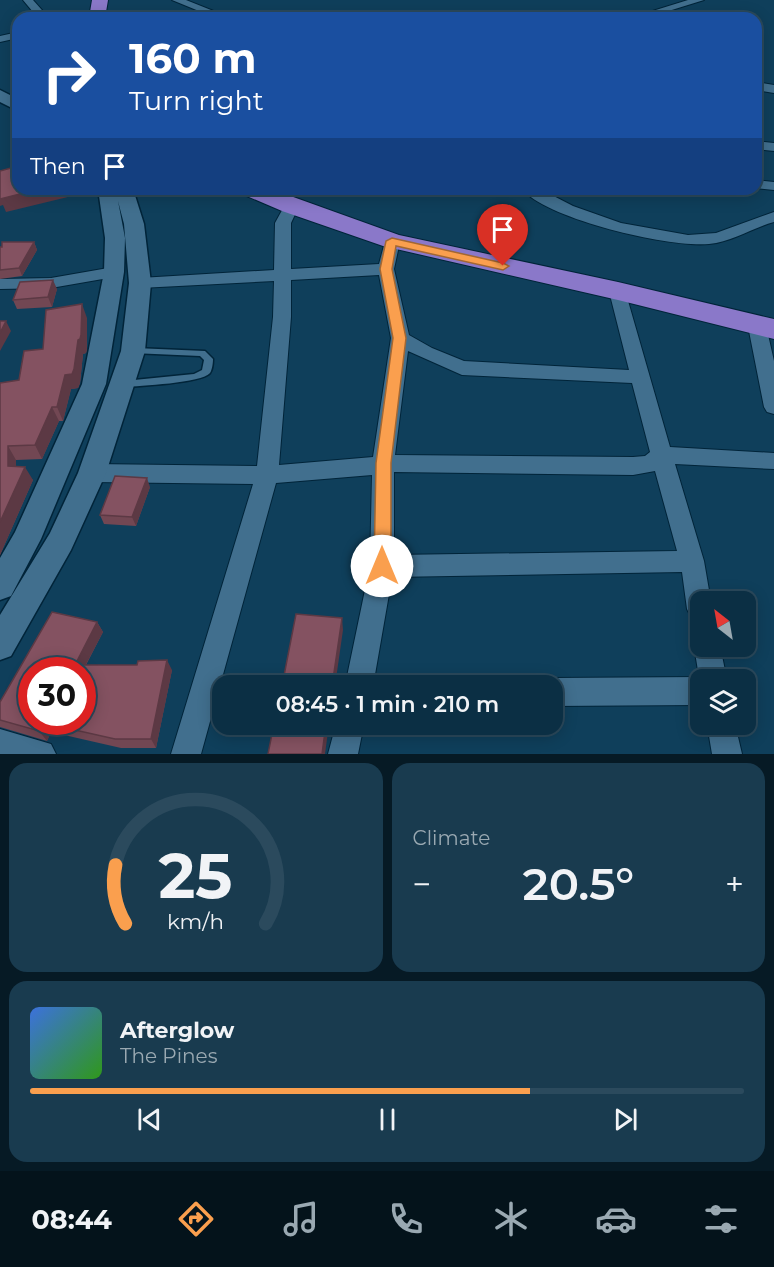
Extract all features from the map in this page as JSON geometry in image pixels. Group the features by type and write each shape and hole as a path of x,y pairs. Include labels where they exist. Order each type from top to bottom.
{"highway":[{"path":"264,195 392,241 618,291 765,328"}],"street":[{"path":"28,0 39,12"},
{"path":"177,0 210,12"},
{"path":"656,12 699,0"},
{"path":"0,586 26,539 94,384 114,272 115,238 108,195"},
{"path":"0,645 61,541 92,473 133,351 140,283 134,224 126,195"},
{"path":"540,195 571,212 645,233 676,239 708,239 735,234 774,217"},
{"path":"186,754 267,475 282,317 283,223 291,206"},
{"path":"361,675 382,566 383,463 400,338 386,269 392,241"},
{"path":"140,283 386,269"},
{"path":"0,284 51,283 114,272"},
{"path":"618,291 692,561 697,591"},
{"path":"765,328 774,407"},
{"path":"400,338 425,353 462,368 641,377"},
{"path":"92,473 267,475 365,468 383,463 633,466 650,464 661,454 774,461"},
{"path":"382,566 692,561"},
{"path":"563,692 690,691"},
{"path":"343,754 347,735"},
{"path":"723,735 727,754"},
{"path":"0,743 41,754"}],"lane":[{"path":"122,384 195,377 206,372 209,359 202,353 133,351"}],"building":[{"path":"12,168 12,195 16,195 0,199 0,171"},
{"path":"2,242 34,242 19,268 0,270"},
{"path":"53,280 48,297 13,300 20,282"},
{"path":"82,304 81,335 78,340 74,369 72,374 65,375 57,407 52,407 35,445 8,446 8,466 25,467 0,522 0,383 19,380 24,351 43,349 46,310"},
{"path":"0,321 6,321 0,333"},
{"path":"115,476 147,478 132,517 100,515"},
{"path":"52,612 97,622 79,657 26,657"},
{"path":"296,614 342,618 334,675 284,675"},
{"path":"167,660 151,739 115,739 96,735 96,665 137,665 138,661"},
{"path":"18,671 18,725 0,720 0,702"},
{"path":"272,735 325,735 322,754 268,754"}],"route":[{"path":"382,566 383,463 400,338 386,269 392,241 503,266"}]}
